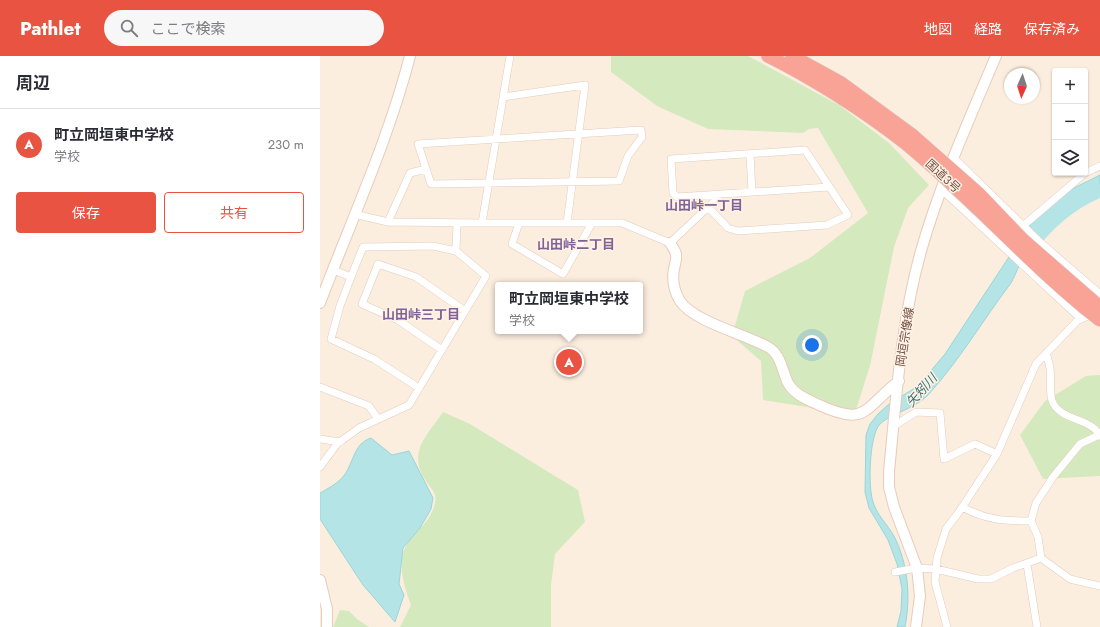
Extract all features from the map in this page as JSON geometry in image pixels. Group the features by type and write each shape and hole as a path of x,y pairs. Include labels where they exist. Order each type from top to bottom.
{"highway":[{"name":"国道3号","path":"768,56 795,69 908,138 935,168 1049,278 1100,320"},
{"name":"国道3号","path":"792,56 841,83 979,194 1023,240 1100,307"}],"street":[{"path":"320,303 387,131 402,87 410,56"},
{"path":"482,223 510,56"},
{"name":"岡垣宗像線","path":"916,627 920,596 917,568 899,523 890,492 889,472 903,346 921,252 953,157 996,56"},
{"path":"503,97 585,85 580,133 567,223"},
{"path":"641,130 642,137 628,156 619,181 431,184 418,144 496,138 580,133 641,130"},
{"path":"710,208 728,228 738,232 827,225 848,215 804,150 671,159 673,192 677,197 829,187"},
{"path":"750,154 752,192"},
{"path":"953,157 1041,242 1100,294"},
{"path":"1088,172 1100,166"},
{"path":"388,222 410,173 426,170"},
{"path":"1024,225 1081,176"},
{"path":"942,189 1081,319"},
{"path":"670,243 710,208 722,194"},
{"path":"354,214 388,222 622,223 670,243 677,255 674,273 675,288 684,306 698,316 769,347 776,354 792,389 801,396 842,415 855,415 869,409 899,381"},
{"path":"519,223 512,244 563,274 592,222"},
{"path":"456,251 457,223"},
{"path":"320,467 340,442 359,428 409,405 486,276 456,251 433,246 363,247 340,306 331,339 374,359 419,388"},
{"path":"442,350 398,320 362,304 378,264 416,277 465,311"},
{"path":"333,270 351,277"},
{"path":"947,627 935,582 937,558 946,529 997,454 1036,364 1100,302"},
{"path":"1046,353 1050,368 1051,398 1053,404 1066,415 1094,428 1100,436 1080,444 1053,478 1036,503 1031,521 1038,537 1041,558 1070,579 1100,586"},
{"path":"320,386 369,406 378,419"},
{"path":"894,424 916,412 940,413 944,459 975,444 997,454"},
{"path":"320,439 340,442"},
{"path":"962,507 978,516 1000,520 1031,521"},
{"path":"895,572 917,568 936,569 985,580 992,579 1013,568 1041,558"},
{"path":"1027,564 1037,627"},
{"path":"320,580 327,609 327,627"}],"green space":[{"path":"611,56 748,56 839,105 889,143 929,185 908,208 894,247 870,366 853,419 807,407 763,400 761,361 732,336 745,291 810,258 868,213 818,128 809,129 803,133 708,129 657,106 611,72"},
{"path":"1100,375 1100,476 1043,479 1020,435 1045,401 1086,376"},
{"path":"443,412 470,424 578,490 585,522 555,554 551,585 551,627 400,627 411,605 406,592 403,577 403,554 412,537 430,516 435,503 434,493 422,473 418,455 420,446"},
{"path":"340,610 349,611 357,619 369,627 333,627"}],"water":[{"path":"1100,175 1100,188 1066,207 1039,233 1024,255 1011,283 961,354 928,395 923,400 883,421 879,425 873,441 871,452 870,486 873,502 877,511 894,536 899,547 905,569 908,592 907,615 905,627 897,627 901,611 902,589 897,564 888,540 869,508 865,492 866,435 870,424 889,404 918,386 945,354 1032,222 1066,192"},
{"path":"371,438 392,455 409,451 433,498 431,509 420,528 403,548 399,584 404,595 395,622 363,585 320,519 320,493 341,479 360,445"}],"waterway":[{"name":"矢矧川","path":"1028,250 1043,232 1069,208 1100,191"}],"place":[{"name":"町立岡垣東中学校","path":"569,362"}],"district":[{"name":"山田峠一丁目","path":"704,205"},
{"name":"山田峠二丁目","path":"576,244"},
{"name":"山田峠三丁目","path":"421,314"}]}
